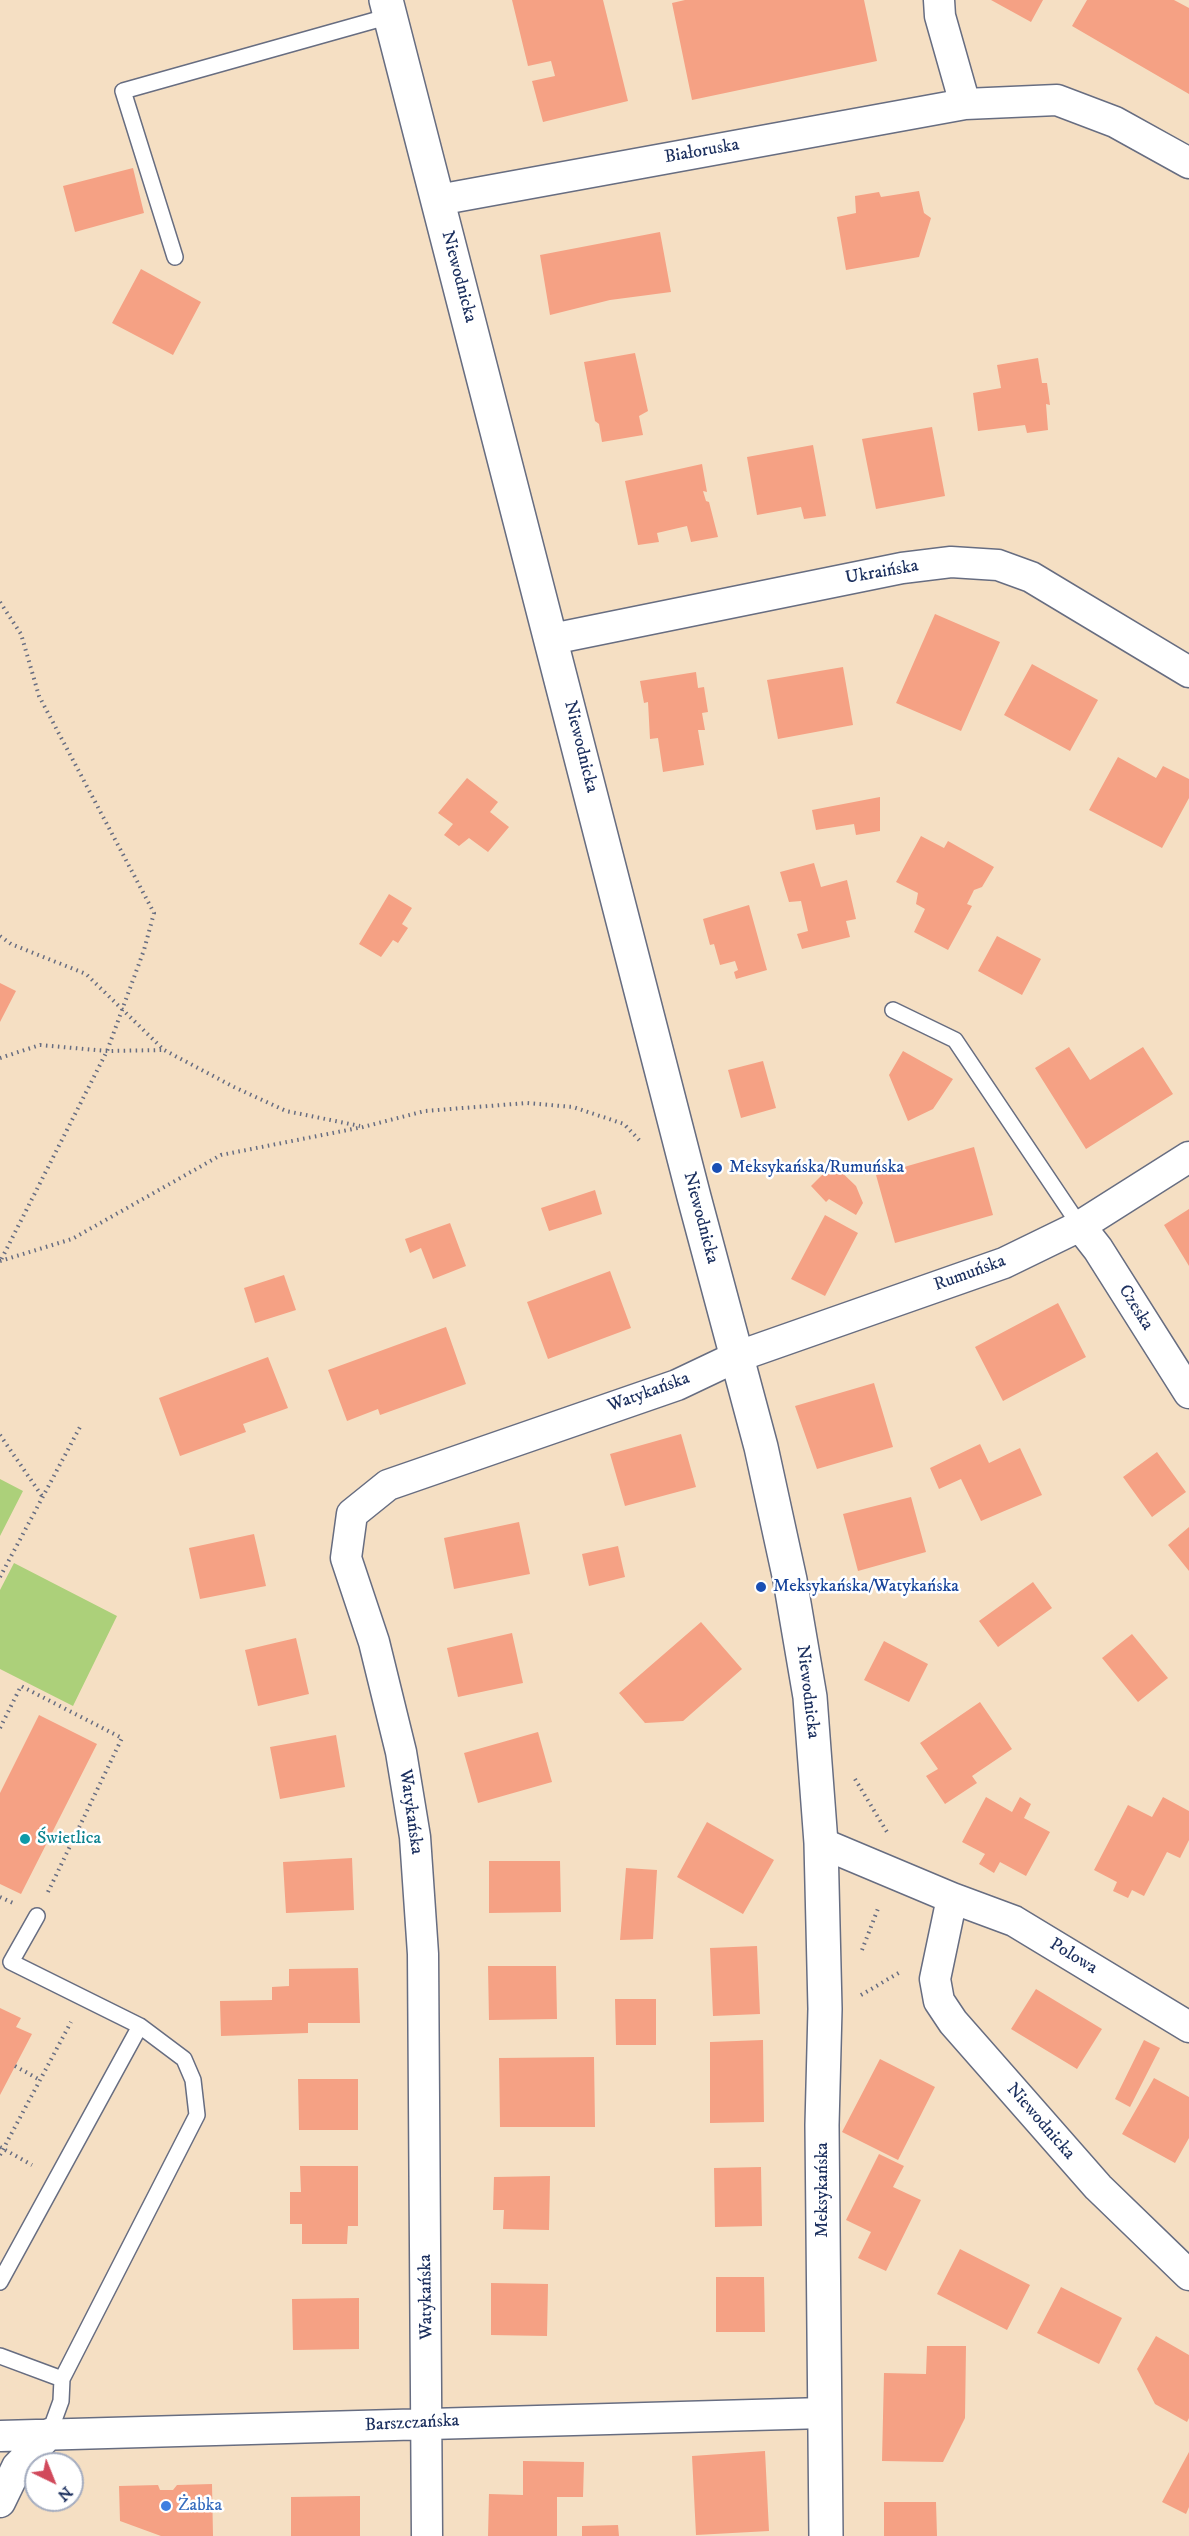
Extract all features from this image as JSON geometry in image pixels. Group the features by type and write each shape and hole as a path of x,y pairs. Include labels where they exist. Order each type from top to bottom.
{"street":[{"path":"939,0 940,16 965,104"},
{"name":"Niewodnicka","path":"388,8 761,1447 792,1592 810,1697 821,1843"},
{"name":"Białoruska","path":"438,200 965,104 1057,100 1114,122 1189,163"},
{"name":"Ukraińska","path":"552,639 902,568 951,562 998,565 1031,577 1188,670"},
{"name":"Rumuńska","path":"736,1357 1004,1263 1080,1226 1189,1157"},
{"name":"Czeska","path":"1080,1226 1098,1249 1189,1393"},
{"name":"Watykańska","path":"427,2536 423,1954 415,1837 393,1719 374,1642 346,1558 352,1514 388,1485 677,1385 736,1357"},
{"path":"821,1843 952,1898"},
{"name":"Meksykańska","path":"821,1843 825,2009 822,2125 825,2536"},
{"name":"Niewodnicka","path":"952,1898 935,1979 939,2001 953,2022 1098,2187 1189,2275"},
{"name":"Polowa","path":"952,1898 1014,1921 1189,2027"},
{"name":"Barszczańska","path":"0,2436 346,2427 428,2422 825,2413"},
{"path":"0,2502 17,2467 49,2434"}],"lane":[{"path":"175,257 123,91 388,8"},
{"path":"893,1010 955,1040 1080,1226"},
{"path":"37,1916 11,1962 140,2026 184,2059 193,2080 197,2115 62,2379 61,2401 49,2434"},
{"path":"0,2282 140,2026"},
{"path":"0,2356 62,2379"}],"path":[{"path":"0,602 21,634 39,696 154,913 144,950 107,1051 0,1261"},
{"path":"0,936 11,944 86,974 164,1050 234,1087 286,1111 363,1127"},
{"path":"0,1058 40,1045 107,1051 164,1050"},
{"path":"0,1261 72,1239 221,1155 363,1127 425,1111 527,1103 573,1107 624,1124 647,1148"},
{"path":"0,1577 80,1427"},
{"path":"0,1435 42,1496"},
{"path":"0,1728 21,1686 122,1738 37,1916"},
{"path":"0,2155 84,1997"},
{"path":"15,2066 40,2080"},
{"path":"2,2148 56,2179"}],"green space":[{"path":"0,1479 23,1491 0,1536"},
{"path":"14,1563 117,1616 73,1706 0,1669 0,1590"}],"building":[{"path":"512,0 603,0 628,101 543,122 532,81 555,76 551,61 528,66"},
{"path":"685,0 864,0 877,61 692,100 672,3"},
{"path":"991,0 1043,0 1031,22"},
{"path":"1087,0 1174,0 1189,8 1189,94 1072,26"},
{"path":"133,168 144,213 75,232 63,186"},
{"path":"919,191 924,213 931,218 919,257 846,270 837,217 856,213 855,196 879,192 881,197"},
{"path":"660,232 671,292 610,300 550,315 540,255"},
{"path":"141,269 201,302 173,355 112,323"},
{"path":"635,353 648,411 639,416 643,435 602,442 599,424 595,421 584,362"},
{"path":"1038,358 1042,383 1047,383 1050,405 1046,404 1048,430 1027,433 1025,425 978,431 973,393 1001,388 997,365"},
{"path":"932,427 945,496 876,509 862,439"},
{"path":"813,445 826,516 804,519 801,507 757,515 747,457"},
{"path":"702,464 707,492 703,491 706,501 709,502 718,537 691,542 687,526 657,533 659,542 638,545 625,481"},
{"path":"935,614 1000,642 961,731 896,703"},
{"path":"1032,664 1098,700 1070,751 1004,715"},
{"path":"843,667 853,725 778,739 767,680"},
{"path":"696,672 698,688 704,687 708,712 702,713 705,730 698,730 704,765 663,772 658,738 650,739 648,702 644,703 640,681"},
{"path":"1118,757 1156,778 1163,766 1189,779 1189,798 1162,848 1089,810"},
{"path":"467,778 498,802 490,812 509,827 488,852 469,838 459,846 444,835 453,824 438,813"},
{"path":"880,797 880,831 856,835 854,824 816,830 812,810"},
{"path":"921,836 944,848 948,841 994,867 982,887 974,890 967,904 972,906 948,950 914,932 925,909 916,904 918,893 896,882"},
{"path":"814,863 821,887 847,880 856,919 846,921 850,937 802,949 797,934 808,931 801,901 789,902 780,872"},
{"path":"389,894 412,908 402,924 408,928 398,943 393,940 381,957 359,944"},
{"path":"749,905 767,970 736,979 734,972 738,970 735,961 720,965 714,944 710,945 703,919"},
{"path":"997,936 1041,959 1022,995 978,971"},
{"path":"0,983 16,991 0,1022"},
{"path":"1069,1047 1090,1080 1143,1047 1173,1094 1086,1149 1035,1068"},
{"path":"903,1051 953,1079 933,1109 908,1121 889,1075"},
{"path":"763,1061 776,1108 741,1118 728,1070"},
{"path":"974,1147 993,1215 895,1243 876,1175"},
{"path":"833,1164 856,1186 863,1203 856,1215 829,1199 826,1202 811,1186"},
{"path":"595,1190 602,1214 549,1231 541,1208"},
{"path":"1189,1209 1189,1266 1164,1225"},
{"path":"825,1215 858,1233 825,1296 791,1279"},
{"path":"450,1223 466,1266 433,1279 421,1248 410,1253 405,1239"},
{"path":"610,1271 631,1328 548,1359 527,1302"},
{"path":"284,1275 296,1310 255,1323 244,1288"},
{"path":"1058,1303 1086,1357 1003,1401 975,1347"},
{"path":"446,1327 466,1384 380,1415 378,1409 347,1421 328,1370"},
{"path":"268,1357 288,1408 243,1424 246,1432 180,1456 159,1398"},
{"path":"874,1383 893,1447 817,1469 795,1406"},
{"path":"681,1434 696,1487 625,1506 610,1454"},
{"path":"980,1444 989,1463 1020,1448 1042,1495 981,1521 961,1479 939,1489 930,1468"},
{"path":"1157,1452 1186,1492 1152,1517 1123,1477"},
{"path":"911,1497 926,1552 858,1571 843,1514"},
{"path":"519,1522 530,1574 454,1589 444,1538"},
{"path":"1189,1527 1189,1571 1168,1545"},
{"path":"254,1534 266,1586 200,1599 189,1548"},
{"path":"618,1546 625,1577 589,1586 582,1554"},
{"path":"1033,1582 1052,1608 998,1647 979,1621"},
{"path":"701,1622 742,1669 683,1721 645,1723 619,1693"},
{"path":"512,1633 523,1683 458,1697 447,1648"},
{"path":"1132,1634 1168,1678 1138,1702 1102,1658"},
{"path":"296,1638 309,1694 258,1706 245,1650"},
{"path":"884,1641 928,1664 909,1702 864,1680"},
{"path":"980,1702 1012,1749 972,1776 977,1783 945,1804 926,1776 938,1769 920,1743"},
{"name":"Świetlica","path":"39,1715 97,1744 21,1894 0,1884 0,1793"},
{"path":"538,1732 552,1782 478,1803 464,1753"},
{"path":"336,1735 345,1787 280,1799 270,1747"},
{"path":"986,1797 1012,1812 1020,1797 1031,1804 1024,1818 1050,1832 1026,1876 1000,1862 994,1873 979,1864 985,1854 962,1842"},
{"path":"1163,1797 1189,1811 1189,1840 1180,1858 1167,1852 1144,1896 1132,1890 1128,1898 1113,1891 1117,1882 1094,1870 1128,1805 1152,1817"},
{"path":"707,1822 774,1860 743,1914 677,1877"},
{"path":"352,1858 354,1910 286,1913 283,1862"},
{"path":"489,1861 560,1861 561,1912 489,1913"},
{"path":"626,1868 657,1870 653,1939 620,1940"},
{"path":"757,1946 760,2014 713,2016 710,1948"},
{"path":"488,1966 556,1966 557,2019 489,2020"},
{"path":"358,1968 360,2023 308,2023 308,2033 221,2036 220,2001 272,2000 272,1987 289,1986 289,1969"},
{"path":"1036,1989 1102,2029 1077,2069 1011,2029"},
{"path":"615,1999 656,1999 656,2045 616,2045"},
{"path":"0,2008 21,2018 16,2027 32,2034 0,2095"},
{"path":"763,2040 764,2122 710,2123 710,2042"},
{"path":"1144,2040 1160,2048 1130,2107 1115,2099"},
{"path":"594,2057 595,2127 500,2127 499,2058"},
{"path":"880,2059 935,2087 898,2160 842,2132"},
{"path":"1154,2078 1189,2097 1189,2138 1175,2163 1122,2134"},
{"path":"298,2079 358,2079 358,2130 299,2130"},
{"path":"879,2154 904,2166 893,2187 921,2200 886,2271 858,2258 871,2232 846,2220"},
{"path":"300,2166 358,2166 358,2226 348,2226 347,2244 302,2244 302,2224 290,2224 290,2192 301,2192"},
{"path":"761,2167 762,2226 715,2227 714,2168"},
{"path":"550,2176 549,2230 503,2229 504,2210 493,2210 494,2177"},
{"path":"960,2249 1030,2285 1007,2330 937,2294"},
{"path":"716,2277 764,2277 765,2332 716,2332"},
{"path":"491,2283 548,2284 547,2336 491,2335"},
{"path":"1061,2287 1122,2318 1099,2364 1037,2333"},
{"path":"359,2298 359,2349 293,2350 292,2299"},
{"path":"1156,2336 1189,2355 1189,2418 1187,2422 1155,2404 1137,2369"},
{"path":"927,2346 966,2346 965,2418 943,2462 882,2461 884,2373 926,2374"},
{"path":"765,2451 769,2531 696,2535 692,2456"},
{"path":"1189,2452 1189,2507 1186,2514 1162,2502"},
{"path":"523,2461 584,2462 583,2497 557,2497 557,2536 488,2536 489,2494 523,2495"},
{"name":"Żabka","path":"212,2484 213,2536 161,2536 120,2521 119,2486 158,2485 160,2490 173,2490 177,2485"},
{"path":"360,2496 360,2536 291,2536 291,2497"},
{"path":"884,2502 936,2502 937,2536 884,2536"},
{"path":"618,2525 619,2536 582,2536 582,2526"}],"place":[{"name":"Meksykańska/Rumuńska","path":"717,1168"},
{"name":"Meksykańska/Watykańska","path":"761,1587"},
{"name":"Świetlica","path":"25,1839"},
{"name":"Żabka","path":"166,2506"}]}
